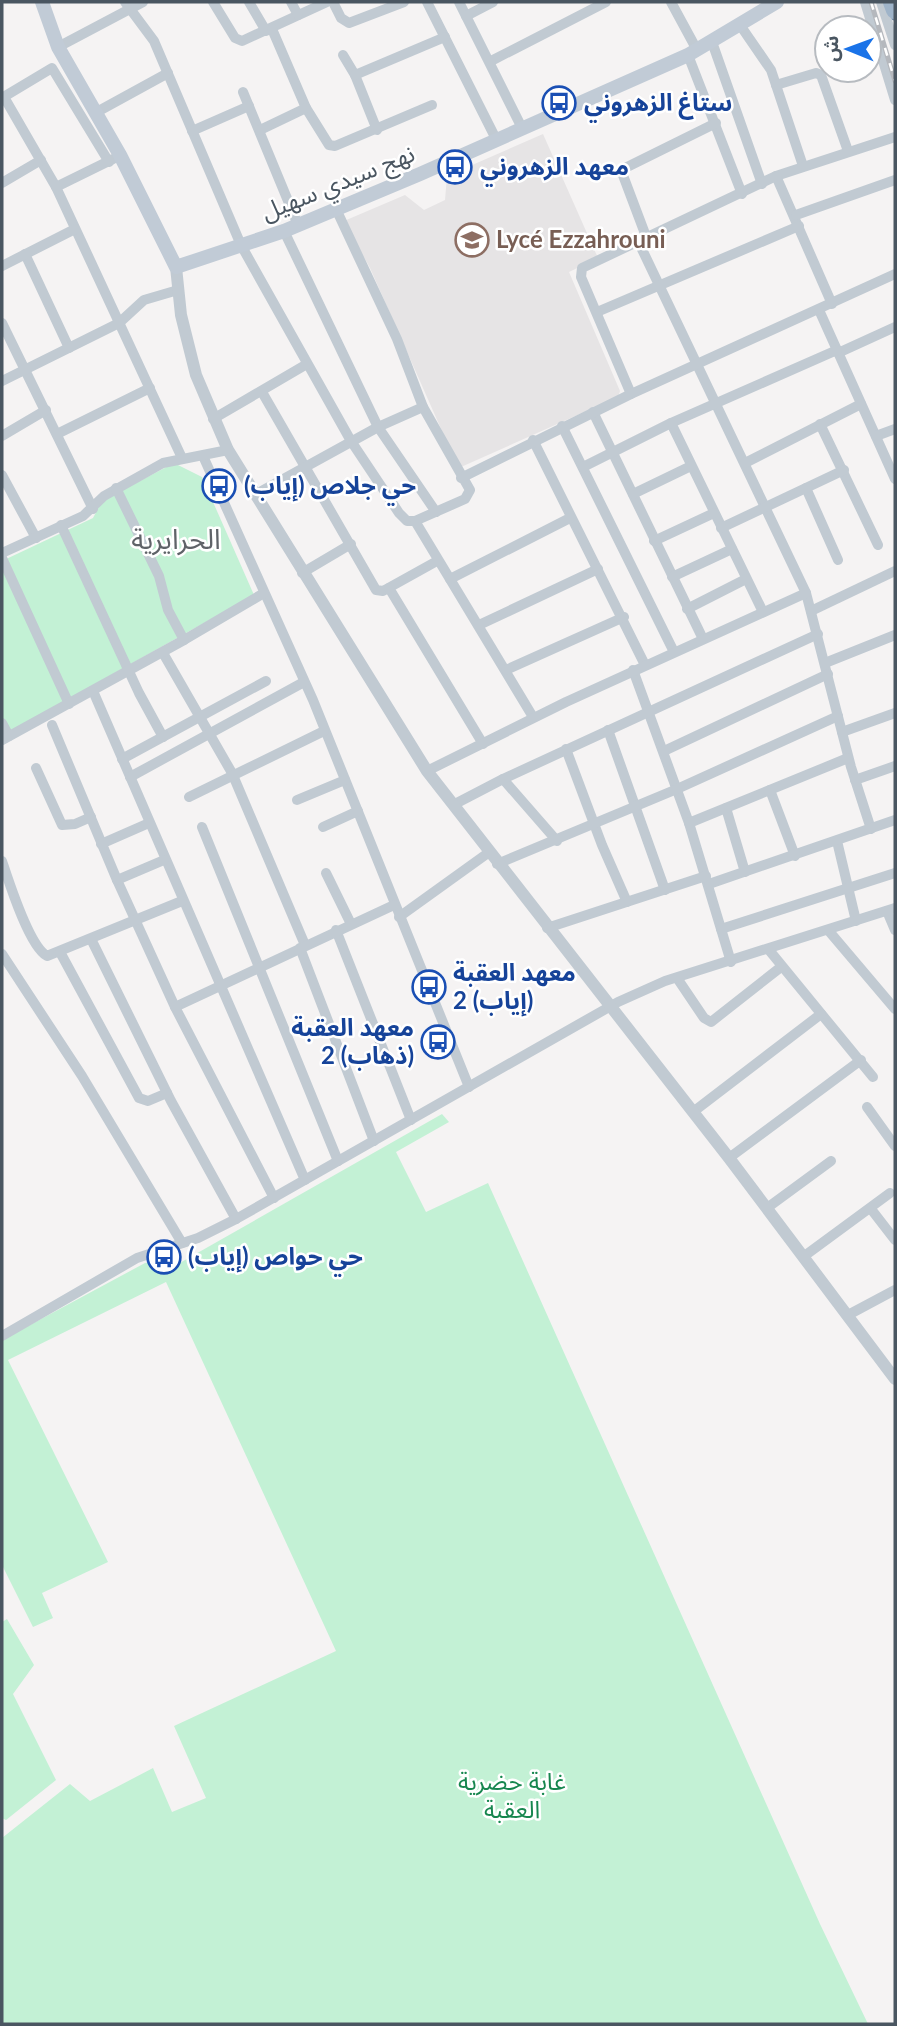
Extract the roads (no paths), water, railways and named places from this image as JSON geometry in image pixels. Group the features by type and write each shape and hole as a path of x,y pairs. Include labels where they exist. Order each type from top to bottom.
{"highway":[{"path":"892,2 895,10"}],"main road":[{"path":"42,2 58,47 59,65 95,113 115,159 176,267"},
{"name":"نهج سيدي سهيل","path":"176,267 284,231 522,128 692,53 777,2"}],"street":[{"path":"58,47 127,6 143,2"},
{"path":"213,2 239,41 327,2"},
{"path":"249,2 269,30 306,108 329,145 335,146 377,130 432,105"},
{"path":"291,2 298,15"},
{"path":"333,2 341,18 349,23 404,2"},
{"path":"428,2 496,139"},
{"path":"459,2 491,61 522,128"},
{"path":"466,16 493,2"},
{"path":"491,61 606,2"},
{"path":"671,2 742,194"},
{"path":"865,2 895,100"},
{"path":"881,2 895,45"},
{"path":"127,6 154,41 241,245 307,364 351,441 399,513 407,521 415,521 468,497 470,490 423,407 397,339 336,209"},
{"path":"740,25 768,64 803,166"},
{"path":"355,75 445,37"},
{"path":"712,42 762,184"},
{"path":"343,55 355,75 377,130"},
{"path":"56,187 115,159 59,65 3,98 56,187 182,458"},
{"path":"95,113 168,73"},
{"path":"776,86 819,73 848,151"},
{"path":"243,92 298,225"},
{"path":"192,131 249,106"},
{"path":"260,130 306,108"},
{"path":"716,122 623,168 622,178 659,286 806,593 848,758 871,829"},
{"path":"631,394 581,270 776,176 895,137"},
{"path":"2,183 41,160"},
{"path":"776,176 798,220 832,304"},
{"path":"597,312 659,286 798,220 895,180"},
{"path":"2,265 75,229"},
{"path":"284,231 378,426 436,512"},
{"path":"24,254 69,348"},
{"path":"176,267 189,352 213,419 228,450 427,771 488,853 729,1158 895,1379"},
{"path":"461,478 562,426 895,274"},
{"path":"2,381 119,323 145,300 178,290"},
{"path":"819,310 895,480"},
{"path":"2,324 26,368 93,509"},
{"path":"583,467 612,450 714,403 895,327"},
{"path":"213,419 307,364"},
{"path":"57,434 150,388"},
{"path":"262,392 351,544 373,587 379,592 389,588 437,561"},
{"path":"746,463 861,404"},
{"path":"256,494 378,426 423,407"},
{"path":"2,436 46,410"},
{"path":"593,412 703,639"},
{"path":"671,423 763,612"},
{"path":"820,424 878,545"},
{"path":"562,426 674,652"},
{"path":"876,436 895,429"},
{"path":"533,440 569,517 624,617 645,665"},
{"path":"69,704 2,556 93,509 101,498 163,463 228,450"},
{"path":"203,456 304,682 469,1087"},
{"path":"633,494 691,466"},
{"path":"721,528 844,470"},
{"path":"2,475 36,538"},
{"path":"117,488 159,576 168,610 184,640"},
{"path":"806,488 838,559"},
{"path":"654,541 714,513"},
{"path":"450,579 569,517"},
{"path":"415,521 533,717"},
{"path":"61,525 128,670 163,737"},
{"path":"302,573 351,544"},
{"path":"672,577 732,549"},
{"path":"479,625 598,569"},
{"path":"811,611 895,571"},
{"path":"687,609 746,579"},
{"path":"389,588 483,744"},
{"path":"2,723 5,738 163,653 264,593"},
{"path":"427,771 633,670 806,593"},
{"path":"506,670 624,617"},
{"path":"453,805 566,749 818,634"},
{"path":"664,751 895,635"},
{"path":"163,653 200,718 213,734 232,773 302,946 374,1141"},
{"path":"633,670 689,823 731,962"},
{"path":"122,759 266,681"},
{"path":"130,777 304,682"},
{"path":"93,691 305,1180"},
{"path":"842,732 895,713"},
{"path":"498,864 677,789 838,716"},
{"path":"52,725 134,920 175,1007 274,1198"},
{"path":"608,730 665,890"},
{"path":"189,797 232,773 324,731"},
{"path":"566,749 593,825 627,902"},
{"path":"689,823 848,758"},
{"path":"855,780 895,766"},
{"path":"36,768 62,825 75,824 91,817"},
{"path":"503,779 556,841"},
{"path":"297,800 345,780"},
{"path":"770,790 796,856"},
{"path":"726,808 745,872"},
{"path":"323,827 358,811"},
{"path":"547,928 665,890 745,872 895,820"},
{"path":"102,844 149,823"},
{"path":"202,827 338,1161"},
{"path":"836,841 856,920"},
{"path":"399,916 488,853"},
{"path":"117,880 164,860"},
{"path":"2,861 29,930 41,953 47,956 182,901"},
{"path":"326,873 351,923"},
{"path":"721,929 895,873"},
{"path":"175,1007 394,905"},
{"path":"2,1336 137,1258 182,1243 236,1219 611,1006 677,978 891,910 895,930"},
{"path":"336,930 411,1120"},
{"path":"828,930 895,1009"},
{"path":"91,939 167,1093 236,1219"},
{"path":"769,950 873,1077"},
{"path":"60,952 139,1098 148,1101 167,1093"},
{"path":"2,954 82,1076 182,1243"},
{"path":"677,978 704,1018 711,1022 781,967"},
{"path":"693,1112 821,1014"},
{"path":"729,1158 860,1060"},
{"path":"867,1108 895,1146"},
{"path":"767,1208 831,1161"},
{"path":"803,1257 890,1194"},
{"path":"871,1209 895,1240"},
{"path":"848,1315 895,1290"}],"railway":[{"path":"871,2 895,81"}],"place":[{"name":"ستاغ الزهروني","path":"559,103"},
{"name":"معهد الزهروني","path":"455,167"},
{"name":"Lycé Ezzahrouni","path":"472,240"},
{"name":"حي جلاص (إياب)","path":"219,486"},
{"name":"معهد العقبة 2 (إياب)","path":"429,987"},
{"name":"معهد العقبة 2 (ذهاب)","path":"438,1042"},
{"name":"حي حواص (إياب)","path":"164,1257"}],"district":[{"name":"الحرايرية","path":"176,539"}],"park label":[{"name":"غابة حضرية العقبة","path":"512,1796"}]}
